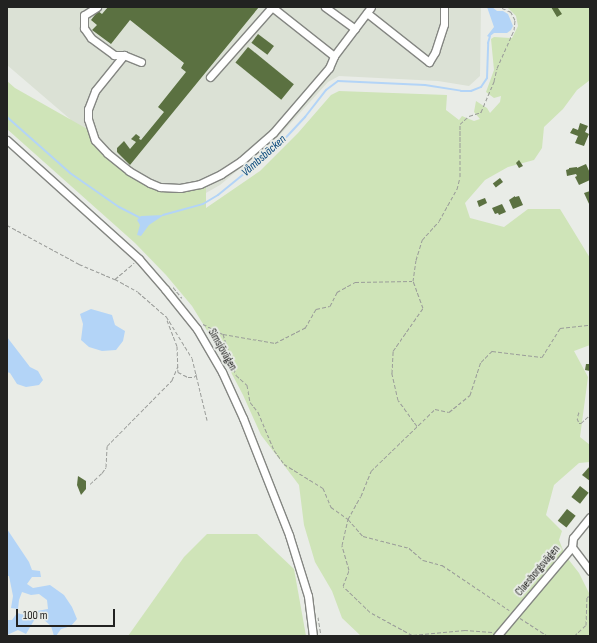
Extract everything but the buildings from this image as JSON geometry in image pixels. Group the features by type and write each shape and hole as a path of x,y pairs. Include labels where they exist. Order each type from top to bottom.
{"street":[{"path":"97,7 84,15 84,28 91,38 114,55 124,55 141,62"},
{"path":"210,77 272,7 334,56"},
{"path":"325,7 355,29"},
{"path":"124,55 104,79 91,101 88,119 90,129 96,140 107,153 129,171 160,187 180,188 200,184 221,174 246,156 273,133 329,68 334,56 369,10 429,62 435,52 444,24 444,7"},
{"name":"Simsjövägen","path":"7,140 139,259 166,288 197,329 222,372 243,418 289,535 306,588 313,636"},
{"name":"Claesborgsvägen","path":"499,634 572,547 573,538 590,517"},
{"path":"572,547 590,571"}],"path":[{"path":"417,426 398,400 392,373 393,351 423,308 413,281 418,249 422,240 439,222 457,189 460,177 460,124 469,116 481,112 494,81 496,68 514,30 515,20 510,12 500,7"},
{"path":"7,225 79,264 115,279 138,292 166,316 192,358 207,420"},
{"path":"115,279 139,259"},
{"path":"204,328 200,322 223,334 276,343 305,328 316,309 330,306 337,292 355,282 413,281"},
{"path":"172,286 186,304"},
{"path":"166,316 177,346 178,372 183,376 194,377 197,374"},
{"path":"499,634 465,630 412,635 370,612 343,586 349,570 342,545 348,519 361,496 371,471 435,409 449,412 470,395 481,362 492,351 542,357 560,328 590,324"},
{"path":"223,334 236,375 247,385 250,402 258,412 274,450 284,464 323,488 331,507 348,519 363,536 409,548 423,560 442,565 548,636"},
{"path":"90,484 102,474 106,467 107,446 172,380 178,366"},
{"path":"579,412 577,418 581,423 590,415"},
{"path":"574,636 586,625 587,597 590,596"},
{"path":"318,615 321,636"}],"shaded area":[{"path":"7,7 481,7 480,76 469,86 438,81 339,76 328,82 280,135 220,185 197,198 155,206 75,139 70,119 7,65"}],"green space":[{"path":"507,7 590,7 590,80 577,90 563,109 544,127 542,148 534,160 508,167 485,180 465,203 470,218 504,227 528,209 560,209 590,258 590,345 574,351 588,377 580,437 590,445 590,462 579,463 554,485 546,515 562,531 559,540 565,555 579,573 590,595 590,636 361,636 342,618 332,591 315,562 304,525 299,485 261,435 243,395 222,355 192,306 166,275 135,243 7,129 7,81 15,88 89,130 98,149 128,175 159,192 183,191 206,185 206,208 260,171 298,133 331,95 339,91 447,95 446,110 459,120 462,116 474,121 480,119 474,112 476,101 487,108 490,113 500,102 501,96 494,98 486,92 494,70 491,39 494,37 512,38 518,26 516,16"},
{"path":"207,534 257,534 294,569 306,636 128,636 184,557"}],"water":[{"path":"487,7 492,7 497,11 503,11 508,14 513,26 511,30 507,33 494,33 489,37 487,36 494,27"},
{"path":"164,215 149,225 141,236 137,235 140,225 137,220 141,216"},
{"path":"91,309 112,315 115,325 125,331 123,341 116,350 102,351 89,347 81,340 83,324 80,314"},
{"path":"7,337 30,367 38,371 43,380 39,385 26,387 17,384 10,373 7,372"},
{"path":"7,529 29,562 32,570 40,571 41,577 32,577 27,584 33,588 50,585 64,595 72,607 77,619 71,626 61,629 56,636 54,636 51,626 43,619 36,617 26,634 18,630 7,635 7,620 12,620 17,613 29,616 37,611 48,609 47,600 39,594 31,595 22,592 18,609 11,608 13,596 9,576 7,576"}],"waterway":[{"name":"Våmbsbäcken","path":"163,215 203,204 218,195 278,146 305,117 326,90 338,81 425,85 461,91 471,91 481,87 487,78 488,43 490,36"},
{"name":"Våmbsbäcken","path":"7,117 70,173 119,207 141,218"}]}
